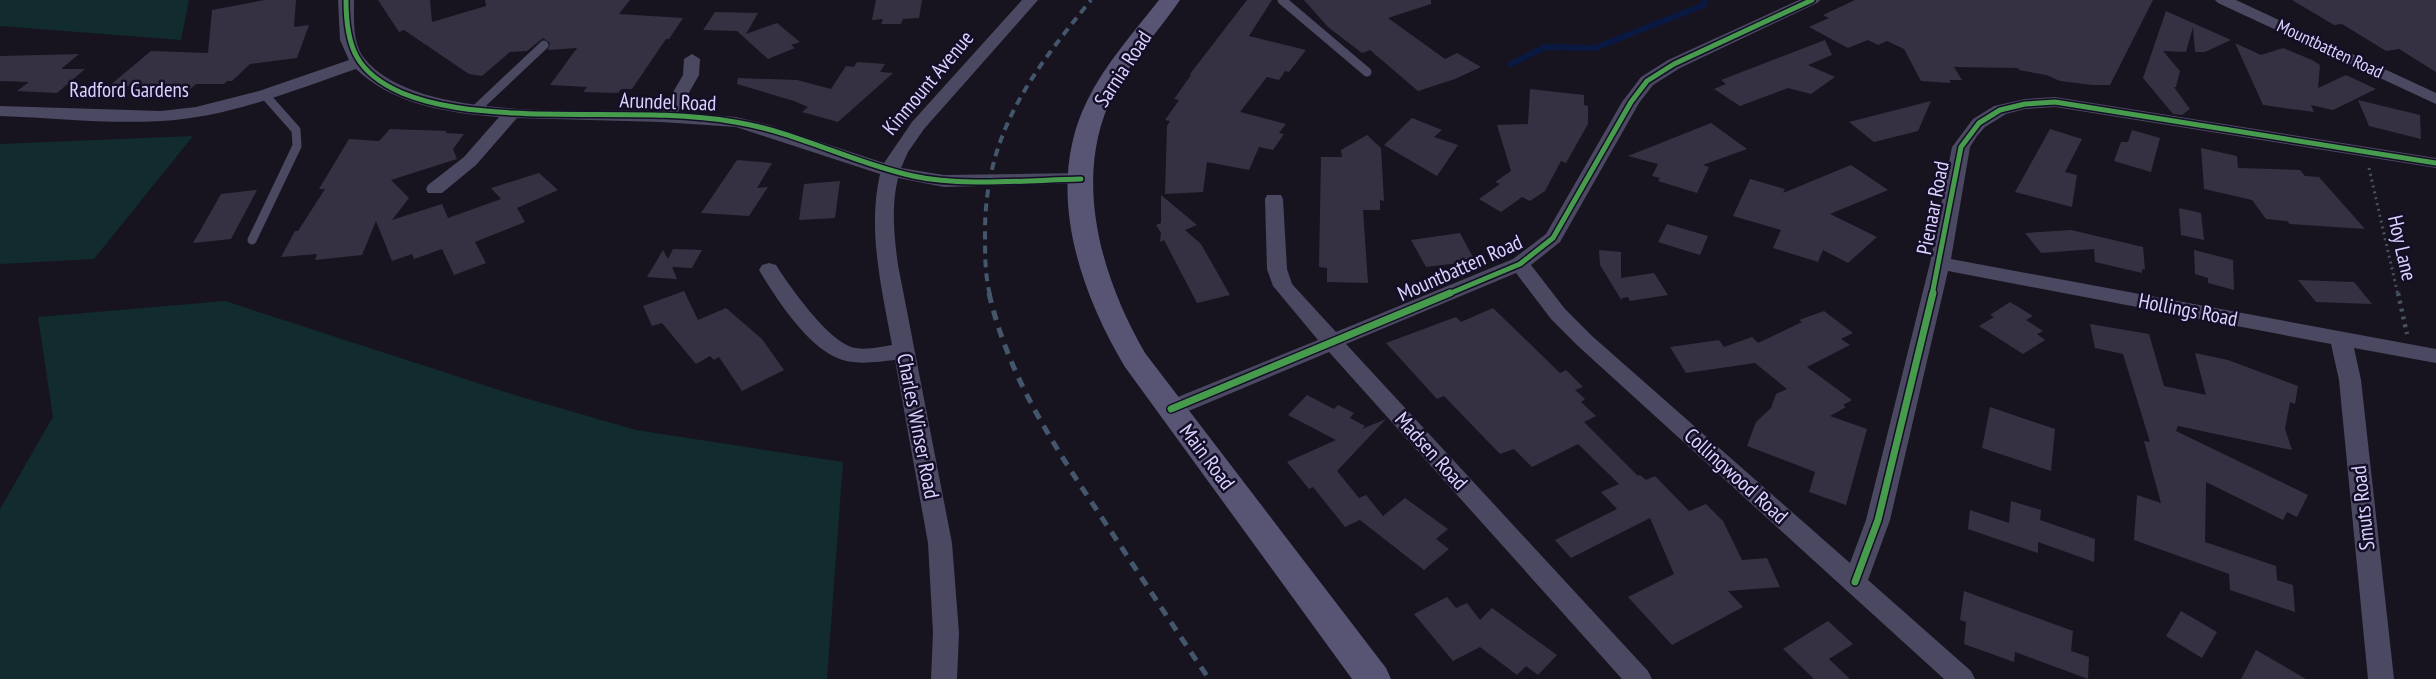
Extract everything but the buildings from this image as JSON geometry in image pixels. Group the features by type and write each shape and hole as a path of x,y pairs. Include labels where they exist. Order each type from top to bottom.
{"main road":[{"name":"Sarnia Road","path":"1081,179 1087,132 1097,103 1110,80 1170,0"},
{"name":"Main Road","path":"1081,179 1081,212 1085,235 1104,300 1117,331 1171,409 1373,679"}],"street":[{"name":"Arundel Road","path":"346,0 346,30 351,48 359,62 384,83 403,93 433,102 475,110 512,113 667,117 753,125 890,173 944,181 1081,179"},
{"name":"Kinmount Avenue","path":"890,173 899,152 918,125 1030,0"},
{"name":"Mountbatten Road","path":"1171,409 1520,264 1553,238 1631,102 1647,81 1674,64 1812,0"},
{"name":"Mountbatten Road","path":"2223,0 2436,99"},
{"path":"667,117 691,75 692,59"},
{"name":"Radford Gardens","path":"0,111 161,116 196,112 265,95 359,62"},
{"name":"Pienaar Road","path":"1855,582 1878,520 1940,263 1961,147 1970,131 1980,120 1996,110 2025,104 2066,103 2436,163"},
{"path":"435,189 470,161 512,113"},
{"name":"Charles Winser Road","path":"890,173 884,224 903,351 943,552 947,649 944,679"},
{"name":"Madsen Road","path":"1274,200 1277,269 1283,286 1639,679"},
{"name":"Hollings Road","path":"1940,263 2436,357"},
{"name":"Collingwood Road","path":"1520,264 1558,314 1585,341 1962,679"},
{"path":"769,270 776,284 828,342 844,353 868,354 903,351"},
{"name":"Smuts Road","path":"2341,339 2350,380 2380,679"}],"lane":[{"path":"1282,0 1367,72"},
{"path":"475,110 544,45"},
{"path":"252,240 297,146 296,130 265,95"}],"green space":[{"path":"0,0 189,0 181,40 0,26"},
{"path":"193,136 94,259 0,264 0,144"},
{"path":"225,301 518,396 636,430 843,462 827,679 0,679 0,509 53,417 38,317"}],"waterway":[{"path":"1511,64 1545,47 1595,48 1704,5 1705,0"}],"railway":[{"path":"990,295 985,258 987,200 993,167 1002,137 1030,81 1091,0"},
{"path":"989,293 1009,356 1054,444 1209,679"}],"cycle path":[{"path":"346,0 348,40 358,61 377,79 402,93 432,102 497,112 680,117 736,122 890,171 944,181 1081,179"},
{"path":"1171,409 1520,264 1553,238 1631,102 1647,81 1674,64 1812,0"},
{"path":"1855,582 1878,520 1940,263 1961,147 1970,133 1989,115 2012,106 2055,102 2436,163"}]}
